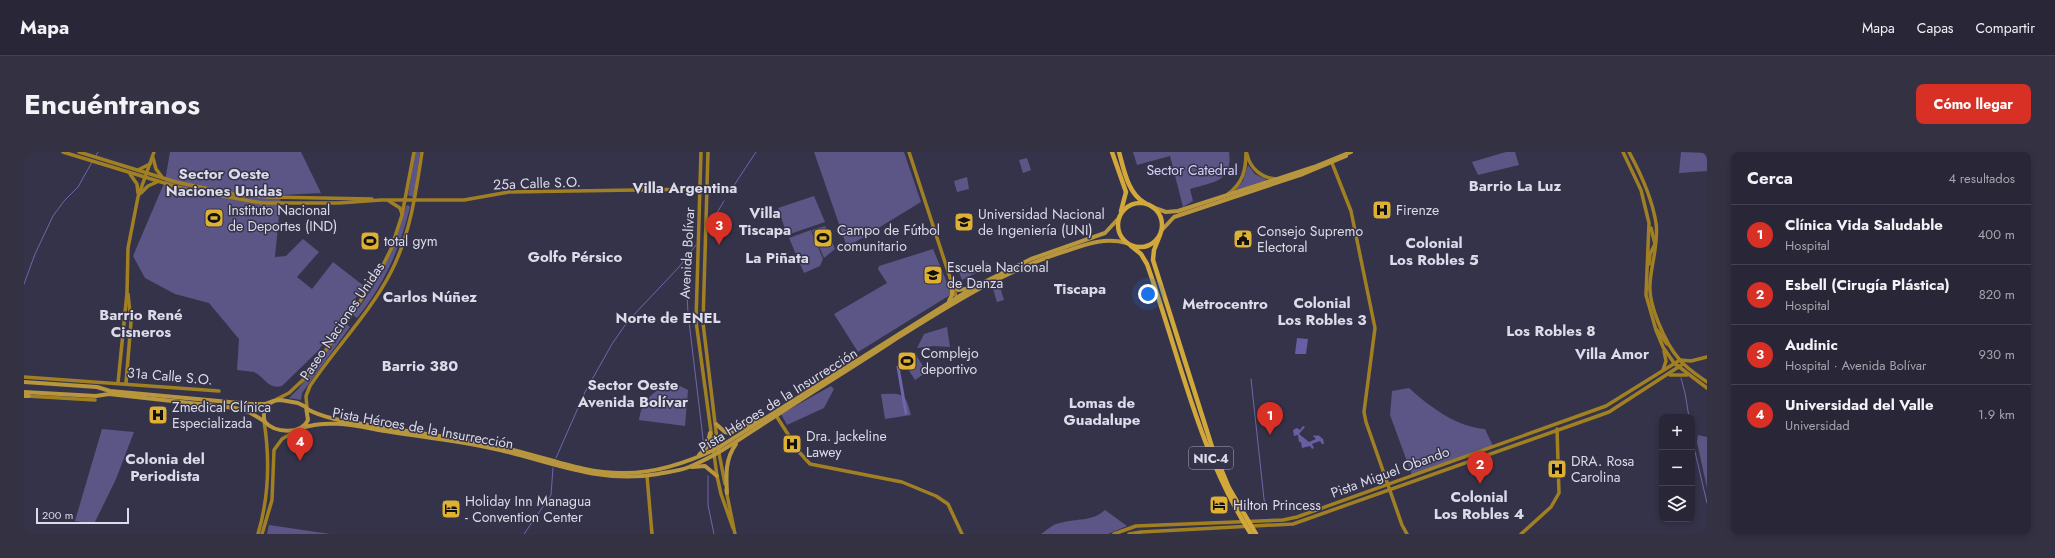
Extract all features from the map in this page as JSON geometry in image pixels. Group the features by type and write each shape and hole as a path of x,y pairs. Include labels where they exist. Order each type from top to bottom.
{"highway":[{"path":"1112,152 1126,195 1119,218"},
{"path":"1119,152 1133,193 1139,200 1150,206 1160,217 1160,233 1154,242 1147,246 1140,247 1129,244"},
{"path":"1119,218 1130,205 1139,203 1150,206"},
{"name":"NIC-4","path":"1119,218 1119,232 1129,244 1142,254 1147,264 1201,429 1218,474 1245,521 1256,534"},
{"name":"NIC-4","path":"1160,233 1154,250 1153,260 1206,430 1227,484 1245,521"},
{"path":"1180,362 1193,396 1196,396"},
{"path":"1190,395 1194,398 1206,430"},
{"name":"NIC-4","path":"1249,527 1251,534"}],"main road":[{"path":"64,152 92,158"},
{"path":"79,152 97,160"},
{"path":"24,377 118,383 127,294 128,248 138,196 154,152"},
{"name":"Paseo Naciones Unidas","path":"273,401 289,392 306,377 347,320 383,265 392,249 402,215 414,152"},
{"name":"Paseo Naciones Unidas","path":"308,409 306,396 310,386 355,326 391,272 404,241 415,200 422,152"},
{"name":"Avenida Bolívar","path":"701,152 696,321 717,476 721,494 733,528"},
{"name":"Avenida Bolívar","path":"708,152 706,235 702,303 718,448 733,528"},
{"path":"908,152 952,280 957,299"},
{"path":"1223,197 1233,190 1242,178 1246,169 1246,152"},
{"path":"1246,152 1250,163 1257,171 1269,178 1279,178"},
{"path":"1314,167 1350,152"},
{"path":"1160,233 1174,217 1332,163 1350,152"},
{"path":"1623,152 1641,190 1655,244 1650,254 1646,283"},
{"path":"1629,152 1646,190 1656,223 1655,244 1648,295 1654,325 1683,364 1707,382"},
{"path":"153,158 156,169 163,178"},
{"name":"25a Calle S.O.","path":"97,160 145,178 194,192 243,198 469,200 492,194 509,192 701,190"},
{"name":"25a Calle S.O.","path":"97,160 243,198"},
{"path":"1150,206 1164,212 1173,212 1314,167 1332,163"},
{"path":"1332,163 1351,211 1375,328 1364,412 1374,448 1387,485 1402,525 1407,534"},
{"path":"138,170 150,164"},
{"path":"127,172 136,184 138,196"},
{"path":"707,202 704,191 701,190 704,189 708,180"},
{"path":"138,196 148,186 155,182 161,182"},
{"path":"1646,190 1650,234 1646,283 1647,302 1663,347 1666,361 1662,371"},
{"path":"381,200 397,205 402,215"},
{"name":"Pista Héroes de la Insurrección","path":"308,409 320,415 496,446 596,472 623,474 646,472 690,461 713,451 765,418 775,414 974,287 1031,259 1105,233 1119,218"},
{"name":"Pista Héroes de la Insurrección","path":"301,428 316,424 330,423 498,449 569,470 620,478 647,476 686,468 719,454 775,414 942,306 1006,274 1048,257 1108,240 1129,244"},
{"path":"952,280 960,290 974,287"},
{"path":"942,306 952,297 952,280"},
{"path":"1650,288 1652,302 1669,346"},
{"path":"126,383 131,322 130,300 127,294"},
{"path":"347,320 355,326"},
{"path":"1663,347 1678,367 1707,388"},
{"path":"707,352 707,369 703,373 707,376 712,388"},
{"path":"1680,360 1692,361 1707,357"},
{"name":"Pista Miguel Obando","path":"1114,534 1136,526 1283,520 1297,517 1613,403 1680,360"},
{"name":"Pista Miguel Obando","path":"1129,534 1293,524 1615,409 1683,364"},
{"path":"1665,376 1677,373 1688,375"},
{"path":"24,382 97,387 110,391 251,404 265,404 273,401 298,403 308,409 308,420 301,428 282,439 276,446 273,456 271,507 262,534"},
{"name":"31a Calle S.O.","path":"118,383 219,391"},
{"path":"24,392 96,396 109,394 235,408 249,412 264,420 273,428 291,430 301,428"},
{"path":"24,396 95,400"},
{"path":"258,534 267,494 268,455 264,420 265,409 273,401"},
{"path":"775,414 800,453 810,464 902,482 936,496 948,504 962,534"},
{"path":"716,424 725,432 730,433 765,418"},
{"path":"1521,534 1551,507 1559,493 1557,424"},
{"path":"690,461 706,448 710,433"},
{"path":"727,493 726,474 728,459 738,441"},
{"path":"686,468 705,466 717,476"},
{"path":"647,476 652,534"},
{"path":"1164,525 1164,532"},
{"path":"733,528 734,534"}],"green space":[{"name":"Instituto Nacional de Deportes (IND)","path":"170,152 301,152 321,193 281,195 275,257 286,256 303,239 319,252 297,277 312,289 333,262 364,286 318,351 282,386 277,387 270,385 254,372 237,370 239,339 209,303 175,294 145,278 133,256 165,181"},
{"path":"415,152 420,152 414,195 412,197 408,195"},
{"path":"814,152 904,152 921,202 847,247"},
{"name":"Sector Catedral","path":"1133,152 1229,152 1229,162 1228,169 1220,179 1190,189 1193,201 1183,207 1170,156 1137,165"},
{"path":"1506,152 1515,152 1519,165 1478,175 1472,162"},
{"path":"1681,152 1707,153 1707,171 1679,173"},
{"path":"1027,158 1031,170 1023,173 1019,160"},
{"path":"1248,165 1255,174 1269,181 1234,192 1243,181"},
{"path":"967,177 969,189 957,192 954,181"},
{"path":"814,196 825,222 787,235 778,208"},
{"path":"408,205 410,207 406,222 390,266 375,293 357,318 353,315 371,290 385,264 397,235 406,206"},
{"name":"Campo de Fútbol comunitario","path":"825,226 835,249 824,258 812,230"},
{"path":"811,230 823,259 820,266 804,273 789,238"},
{"path":"933,249 951,292 950,295 858,352 834,314 887,283 878,269 879,266"},
{"path":"988,263 988,267 962,280 959,272"},
{"path":"1000,287 1004,300 997,302 993,289"},
{"path":"346,324 350,327 302,393 301,400 289,398 299,388"},
{"path":"947,327 950,347 934,346 917,348 924,334"},
{"path":"914,352 927,372 915,380 902,360"},
{"path":"672,385 680,386 688,390 685,426 639,420 642,407 650,397 660,389"},
{"path":"831,386 834,389 824,408 787,425 781,414"},
{"path":"1409,388 1444,415 1464,424 1485,429 1493,446 1412,475 1390,415 1392,391"},
{"path":"881,394 899,394 905,398 911,415 885,419"},
{"path":"102,429 134,432 116,479 94,524 75,521"},
{"path":"1698,435 1707,437 1707,488 1697,442"},
{"path":"1105,510 1127,526 1108,534 1041,534 1057,524 1066,521 1090,518"},
{"path":"269,525 330,534 267,534"}],"shaded area":[{"path":"1297,338 1308,339 1306,354 1295,354"},
{"path":"1303,426 1305,427 1299,434 1309,442 1316,439 1313,436 1318,435 1323,439 1324,444 1320,441 1312,444 1314,448 1312,449 1310,446 1302,448 1298,435 1294,436 1293,430 1297,428 1300,430"}],"waterway":[{"path":"96,156 98,152"},
{"path":"731,190 756,152"},
{"path":"24,284 35,254 53,216 64,201 78,187 92,162"},
{"path":"708,228 724,201"},
{"path":"556,458 585,392 612,344 628,321 679,267 696,245"},
{"path":"685,259 688,313 704,447"},
{"path":"898,367 906,413"},
{"path":"1681,378 1688,414"},
{"path":"1251,379 1265,508"},
{"path":"1695,450 1707,503"},
{"path":"524,534 551,495 553,468"},
{"path":"708,476 708,505 714,534"}],"place":[{"name":"Firenze","path":"1382,210"},
{"name":"Instituto Nacional de Deportes (IND)","path":"214,218"},
{"name":"Universidad Nacional de Ingeniería (UNI)","path":"964,222"},
{"name":"Campo de Fútbol comunitario","path":"823,238"},
{"name":"Consejo Supremo Electoral","path":"1243,239"},
{"name":"total gym","path":"370,241"},
{"name":"Audinic","path":"719,245"},
{"name":"Escuela Nacional de Danza","path":"933,275"},
{"name":"Complejo deportivo","path":"907,361"},
{"name":"Zmedical Clínica Especializada","path":"158,415"},
{"name":"Clínica Vida Saludable","path":"1270,435"},
{"name":"Dra. Jackeline Lawey","path":"792,444"},
{"name":"Universidad del Valle","path":"300,461"},
{"name":"DRA. Rosa Carolina","path":"1557,469"},
{"name":"Esbell (Cirugía Plástica)","path":"1480,484"},
{"name":"Hilton Princess","path":"1219,505"},
{"name":"Holiday Inn Managua - Convention Center","path":"451,509"}],"district":[{"name":"Sector Oeste Naciones Unidas","path":"224,182"},
{"name":"Barrio La Luz","path":"1515,186"},
{"name":"Villa Argentina","path":"685,188"},
{"name":"Villa Tiscapa","path":"765,222"},
{"name":"Colonial Los Robles 5","path":"1434,252"},
{"name":"Golfo Pérsico","path":"575,257"},
{"name":"La Piñata","path":"777,258"},
{"name":"Tiscapa","path":"1080,289"},
{"name":"Carlos Núñez","path":"430,297"},
{"name":"Metrocentro","path":"1225,304"},
{"name":"Colonial Los Robles 3","path":"1322,312"},
{"name":"Norte de ENEL","path":"668,318"},
{"name":"Barrio René Cisneros","path":"141,324"},
{"name":"Los Robles 8","path":"1551,331"},
{"name":"Villa Amor","path":"1612,354"},
{"name":"Barrio 380","path":"420,366"},
{"name":"Sector Oeste Avenida Bolívar","path":"633,394"},
{"name":"Lomas de Guadalupe","path":"1102,412"},
{"name":"Colonia del Periodista","path":"165,468"},
{"name":"Colonial Los Robles 4","path":"1479,506"}]}
